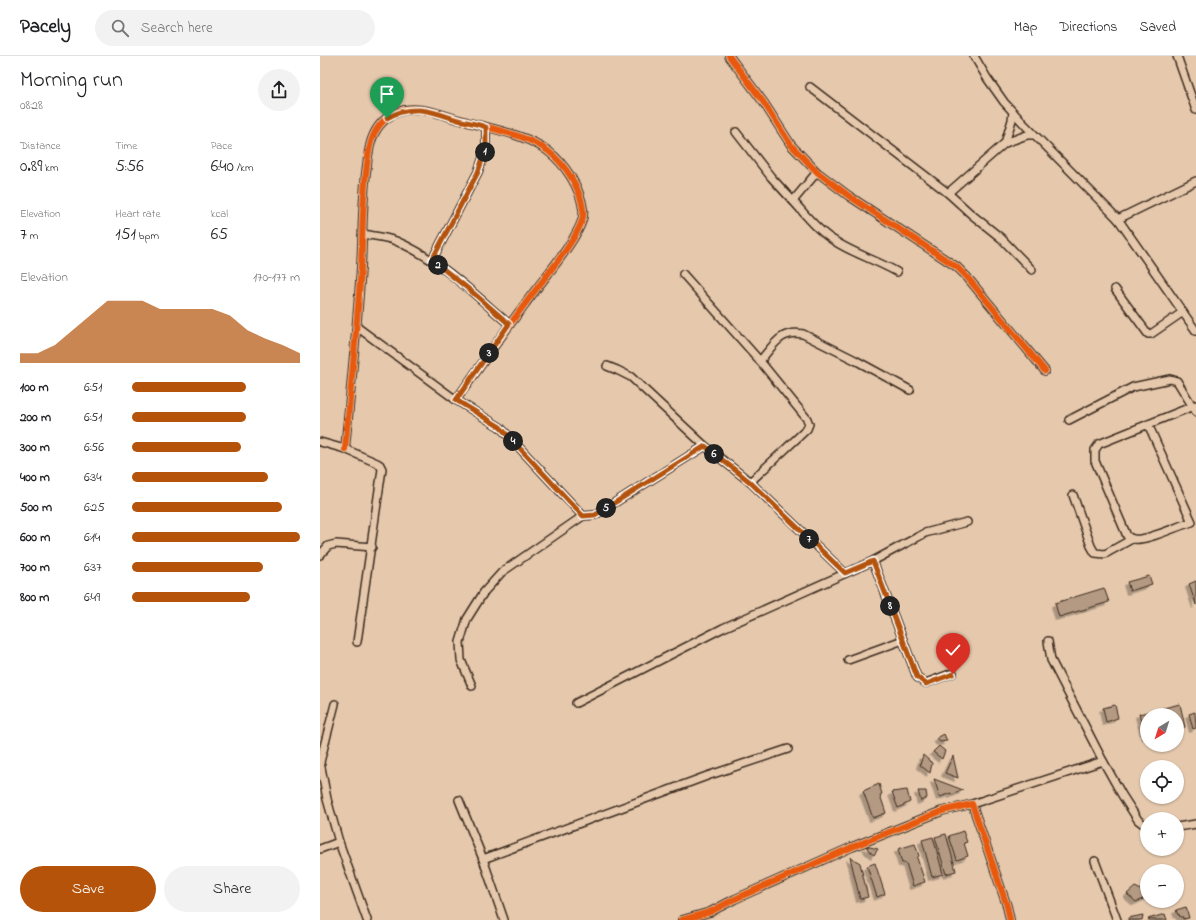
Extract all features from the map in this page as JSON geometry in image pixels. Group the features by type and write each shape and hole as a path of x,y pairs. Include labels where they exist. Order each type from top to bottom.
{"street":[{"path":"729,56 764,103 791,145 817,172 849,196 957,267 1045,371"},
{"path":"974,56 987,78 1012,112 1118,219 1196,331"},
{"path":"1177,56 1196,110"},
{"path":"810,87 948,193 1001,238 1032,270"},
{"path":"345,449 357,327 363,234 364,188 370,143 375,132 387,118 395,113 407,110 438,113 507,132 546,149 556,158 569,175 576,187 584,212 582,220 571,241 509,324 456,400"},
{"path":"1005,143 1012,120 1012,112"},
{"path":"432,260 480,167 486,149 486,127"},
{"path":"736,132 771,177 820,230 844,247 897,272"},
{"path":"948,193 1005,143 1019,137 1034,135"},
{"path":"793,201 817,172"},
{"path":"1118,219 1196,181"},
{"path":"363,234 394,240 432,260 509,324"},
{"path":"683,274 760,361 807,419 809,424 807,430 750,482"},
{"path":"1115,289 1148,334 1151,334 1183,312"},
{"path":"357,327 456,400 500,427 583,516"},
{"path":"760,361 782,337 788,333 795,332 803,334 855,360 910,390"},
{"path":"607,366 631,377 705,446 750,482 845,573"},
{"path":"1069,420 1133,387 1170,379 1177,381 1195,408 1148,424 1099,444 1095,450 1095,461 1127,536 1132,539"},
{"path":"1073,495 1091,546 1095,553 1104,554 1132,539 1144,539 1194,521 1148,424"},
{"path":"320,442 345,449 377,463 382,469 372,547 357,642"},
{"path":"472,686 461,660 460,642 467,619 484,592 502,572 583,516 595,515 705,446"},
{"path":"576,703 723,628 873,561 925,533 967,522"},
{"path":"320,555 328,546 336,544 372,547"},
{"path":"873,561 917,677 926,684 953,674"},
{"path":"848,660 903,640"},
{"path":"1048,641 1051,660 1103,761 1122,795 1140,821"},
{"path":"335,704 320,762 327,799 339,842 367,920"},
{"path":"483,859 707,776 788,749"},
{"path":"682,920 720,908 735,899 852,847 942,811 972,804 1103,761"},
{"path":"459,800 483,859 504,920"},
{"path":"972,804 1007,906 1010,920"},
{"path":"1184,826 1196,824"},
{"path":"320,850 339,842"},
{"path":"1095,861 1117,920"}],"building":[{"path":"1149,576 1152,584 1130,591 1127,582"},
{"path":"1196,581 1196,605 1189,584"},
{"path":"1104,588 1109,602 1059,617 1055,603"},
{"path":"1180,704 1181,708 1164,708"},
{"path":"1115,705 1118,718 1106,722 1103,708"},
{"path":"1195,712 1196,728 1193,729 1189,714"},
{"path":"944,734 947,741 940,742 937,738"},
{"path":"939,746 945,751 942,759 933,752"},
{"path":"923,755 932,763 930,773 920,765"},
{"path":"953,756 958,778 945,773"},
{"path":"934,779 963,790 952,795 951,793 940,797"},
{"path":"879,784 882,794 880,795 886,813 873,818 863,791"},
{"path":"907,790 910,802 898,808 892,792"},
{"path":"918,791 926,791 927,798 921,801"},
{"path":"963,831 967,842 964,843 968,856 957,860 949,836"},
{"path":"946,834 956,871 946,874 935,837"},
{"path":"933,837 943,874 932,877 922,840"},
{"path":"915,844 919,856 917,858 925,882 913,886 906,863 902,863 898,849"},
{"path":"866,846 878,849 874,855"},
{"path":"850,857 860,863 868,897 860,899"},
{"path":"875,863 885,894 877,897 867,866"},
{"path":"1135,887 1140,890 1140,900 1136,902 1127,894"},
{"path":"1186,907 1189,918 1183,919 1183,917 1180,917 1179,914 1178,915 1176,910"},
{"path":"1165,914 1167,920 1148,919"},
{"path":"1143,915 1142,920 1128,920 1128,918"}],"cycle path":[{"path":"729,56 764,103 791,145 817,172 849,196 957,267 1045,371"},
{"path":"345,449 358,313 364,190 369,150 374,134 379,126 395,113 405,110 412,109 433,112 506,132 539,145 554,156 566,169 579,192 583,209 581,224 568,248 516,316 456,400"},
{"path":"682,920 710,912 735,899 852,847 942,811 972,804 1007,906 1010,920"}],"route":[{"path":"387,118 395,113 407,110 417,110 438,113 486,127 486,149 483,161 432,260 509,324 456,400 500,427 583,516 595,515 705,446 750,482 845,573 873,561 917,677 926,684 953,674"}]}
